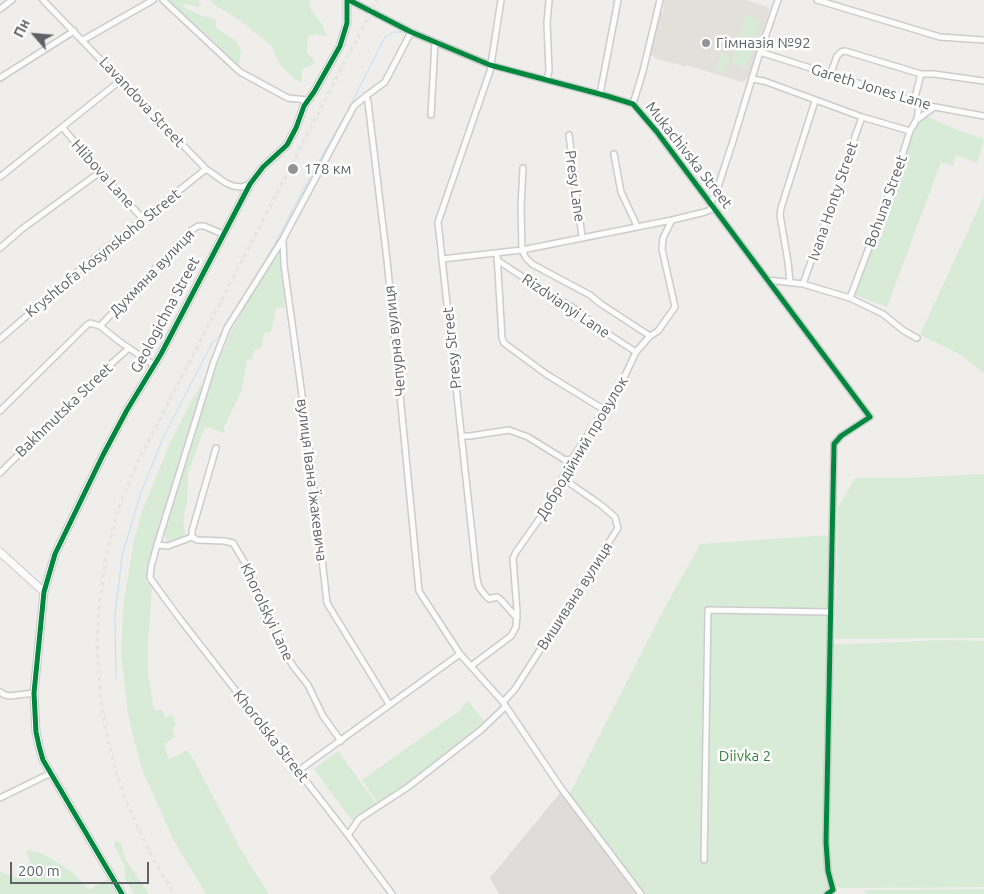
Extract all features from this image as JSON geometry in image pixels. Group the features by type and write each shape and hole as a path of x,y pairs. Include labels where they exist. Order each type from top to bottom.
{"street":[{"path":"0,9 12,0"},
{"name":"Lavandova Street","path":"43,0 206,169 233,186 250,184"},
{"path":"83,40 153,0"},
{"path":"163,0 240,72 288,98 306,100"},
{"name":"Geologichna Street","path":"122,894 43,760 37,739 34,693 44,592 55,554 127,410 154,365 250,184 263,167 287,145 296,128 306,100 314,92 330,64 344,36 347,23 348,0"},
{"name":"Mukachivska Street","path":"348,0 411,32 490,65 633,104 657,132 870,417 841,436 834,444 831,612"},
{"name":"Presy Street","path":"501,0 484,89 438,222 477,579 480,587 489,598 497,597 517,618"},
{"path":"548,80 547,23 549,0"},
{"path":"600,94 618,0"},
{"path":"633,104 660,0"},
{"path":"712,206 778,0"},
{"path":"817,0 940,37 984,40"},
{"path":"0,78 74,30"},
{"path":"157,546 213,364 227,328 283,239 354,106 385,82 411,32"},
{"path":"431,115 435,42"},
{"path":"830,74 837,56 841,52 846,51 921,74 984,81"},
{"name":"Gareth Jones Lane","path":"760,52 934,107 984,116"},
{"name":"Bohuna Street","path":"850,298 893,184 910,131 918,119 917,102 921,74"},
{"path":"752,79 764,81 862,117 910,131"},
{"path":"0,177 121,80"},
{"name":"Чепурна вулиця","path":"366,96 387,260 419,591 460,654 504,704 560,788 641,894"},
{"path":"790,282 780,208 815,100"},
{"path":"918,119 934,107"},
{"name":"Ivana Honty Street","path":"803,284 862,117"},
{"name":"Hlibova Lane","path":"63,128 144,220"},
{"name":"Presy Lane","path":"569,135 582,237"},
{"path":"614,154 621,192 637,226"},
{"path":"522,250 521,207 523,168"},
{"name":"Kryshtofa Kosynskoho Street","path":"0,339 53,292 206,169"},
{"path":"0,248 100,172"},
{"name":"Presy Lane","path":"442,259 522,250 672,220 706,212 712,206"},
{"name":"Добродійний провулок","path":"517,618 513,558 547,508 572,460 620,386 636,352 650,336 658,331 675,306 662,248 663,238 672,220"},
{"name":"Духмяна вулиця","path":"0,411 90,323 100,326 192,230 198,226 204,226 223,234"},
{"name":"вулиця Івана Їжакевича","path":"283,239 284,265 310,453 327,603 390,704"},
{"name":"Rizdvianyi Lane","path":"522,250 532,264 590,295 650,336"},
{"path":"497,254 502,338 504,343 546,374 598,406 605,408"},
{"name":"Rizdvianyi Lane","path":"496,260 572,307 602,330 636,352"},
{"path":"768,280 803,284 850,298 882,314 904,331 917,338"},
{"path":"100,326 154,365"},
{"name":"Bakhmutska Street","path":"0,472 129,348"},
{"path":"462,436 509,430 528,437 565,460 572,460"},
{"path":"192,537 192,531 216,448"},
{"name":"Вишивана вулиця","path":"348,835 359,819 415,781 481,730 504,704 618,528 615,518 601,505 568,482 564,475"},
{"name":"Khorolskyi Lane","path":"157,546 168,546 192,537 197,540 224,541 233,544 245,563 276,629 284,651 308,685 323,716 341,741"},
{"name":"Khorolska Street","path":"157,546 150,578 392,894"},
{"path":"0,552 44,592"},
{"path":"704,860 708,610 831,612 826,842 828,871 833,890 827,894"},
{"path":"471,666 511,636 516,627 517,618"},
{"path":"298,771 460,654"},
{"path":"0,692 5,696 34,693"},
{"path":"0,798 51,773"}],"shaded area":[{"name":"Гімназія №92","path":"664,0 746,0 770,8 749,76 746,80 742,82 686,65 657,59 651,55 660,12 663,12"},
{"path":"560,793 639,894 499,894 490,878"}],"green space":[{"path":"165,0 198,0 201,5 199,7 185,4 183,7 202,16 213,18 216,21 216,28 235,40 241,50 238,69 202,35 199,28"},
{"path":"210,0 309,0 311,10 323,25 326,36 317,34 308,36 307,52 315,62 301,70 301,82 294,79 280,65 271,45"},
{"path":"746,15 761,20 746,68 731,63"},
{"path":"721,53 730,56 724,73 715,70"},
{"path":"926,116 984,140 977,163 956,155 953,166 941,162 887,307 855,295 910,140 919,121"},
{"path":"984,196 984,373 961,355 920,335"},
{"path":"281,254 285,287 284,308 276,308 271,332 264,333 261,348 254,350 252,359 247,360 241,392 224,427 224,433 208,427 204,429 188,473 187,503 183,519 185,534 181,539 167,541 164,534 167,519 189,457 211,380 230,334 259,279 275,258"},
{"path":"207,375 204,391 159,524 146,582 153,584 156,588 152,589 148,673 154,710 163,710 165,718 172,714 176,725 172,728 175,737 164,744 169,760 187,750 241,850 269,894 206,894 174,841 144,774 128,714 121,653 124,599 135,536 143,509 170,443"},
{"path":"984,474 984,638 835,639 838,508 855,478 906,478"},
{"name":"Diivka 2","path":"831,535 828,645 944,640 984,641 984,887 840,888 835,886 824,894 643,894 569,795 663,611 700,544"},
{"path":"468,701 486,724 407,786 378,804 362,780 462,709 461,707"},
{"path":"338,751 377,805 353,822 314,769"},
{"path":"117,841 122,845 125,859 149,894 135,894 132,891 125,877 124,865 114,845 114,842"},
{"path":"28,850 42,853 72,872 87,888 91,889 107,879 117,894 0,894 0,872 13,877 20,875 20,870 31,863 26,853"},
{"path":"984,889 984,894 866,894 864,890"}],"waterway":[{"path":"116,679 115,616 122,556 140,495 163,438 212,343 219,336 272,249 348,110 385,37 393,32 402,32"}],"railway":[{"path":"174,894 153,859 129,808 116,772 106,732 100,693 97,644 99,608 106,557 118,509 137,463 377,0"}],"cycle path":[{"path":"122,894 43,760 39,746 36,732 34,693 44,592 55,554 127,410 161,354 250,184 263,167 287,145 304,106 340,46 347,23 347,0"},
{"path":"349,0 411,32 490,65 633,104 657,132 870,417 841,436 834,444 826,842 828,871 833,890 827,894"}],"place":[{"name":"Гімназія №92","path":"706,43"},
{"name":"178 км","path":"293,169"}]}
